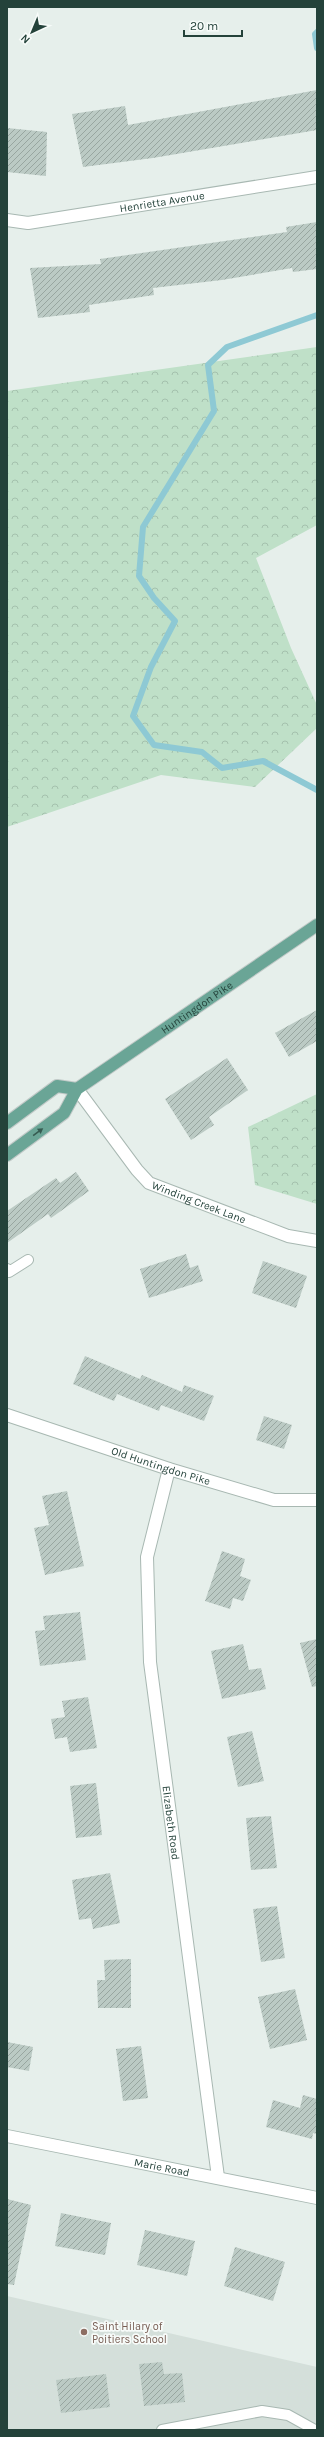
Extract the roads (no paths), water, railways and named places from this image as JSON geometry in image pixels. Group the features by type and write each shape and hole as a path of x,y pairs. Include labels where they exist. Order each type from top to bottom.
{"main road":[{"name":"Huntingdon Pike","path":"7,1155 64,1113 77,1089 317,925"},
{"path":"7,1123 57,1086 77,1089"}],"street":[{"name":"Henrietta Avenue","path":"7,220 28,223 317,178"},
{"name":"Winding Creek Lane","path":"77,1089 137,1170 149,1183 288,1236 317,1241"},
{"name":"Old Huntingdon Pike","path":"7,1415 169,1469 274,1500 317,1500"},
{"name":"Elizabeth Road","path":"169,1469 147,1557 150,1662 218,2177"},
{"name":"Marie Road","path":"7,2136 317,2198"}],"lane":[{"path":"8,1272 28,1260"},
{"path":"162,2430 262,2411 288,2415 315,2430"}],"waterway":[{"path":"317,32 315,34 317,48"},
{"path":"317,315 227,347 208,365 214,411 143,527 139,576 154,598 175,621 151,667 133,716 154,745 202,752 222,768 263,761 317,790"}],"place":[{"name":"Saint Hilary of Poitiers School","path":"84,2332"}]}
